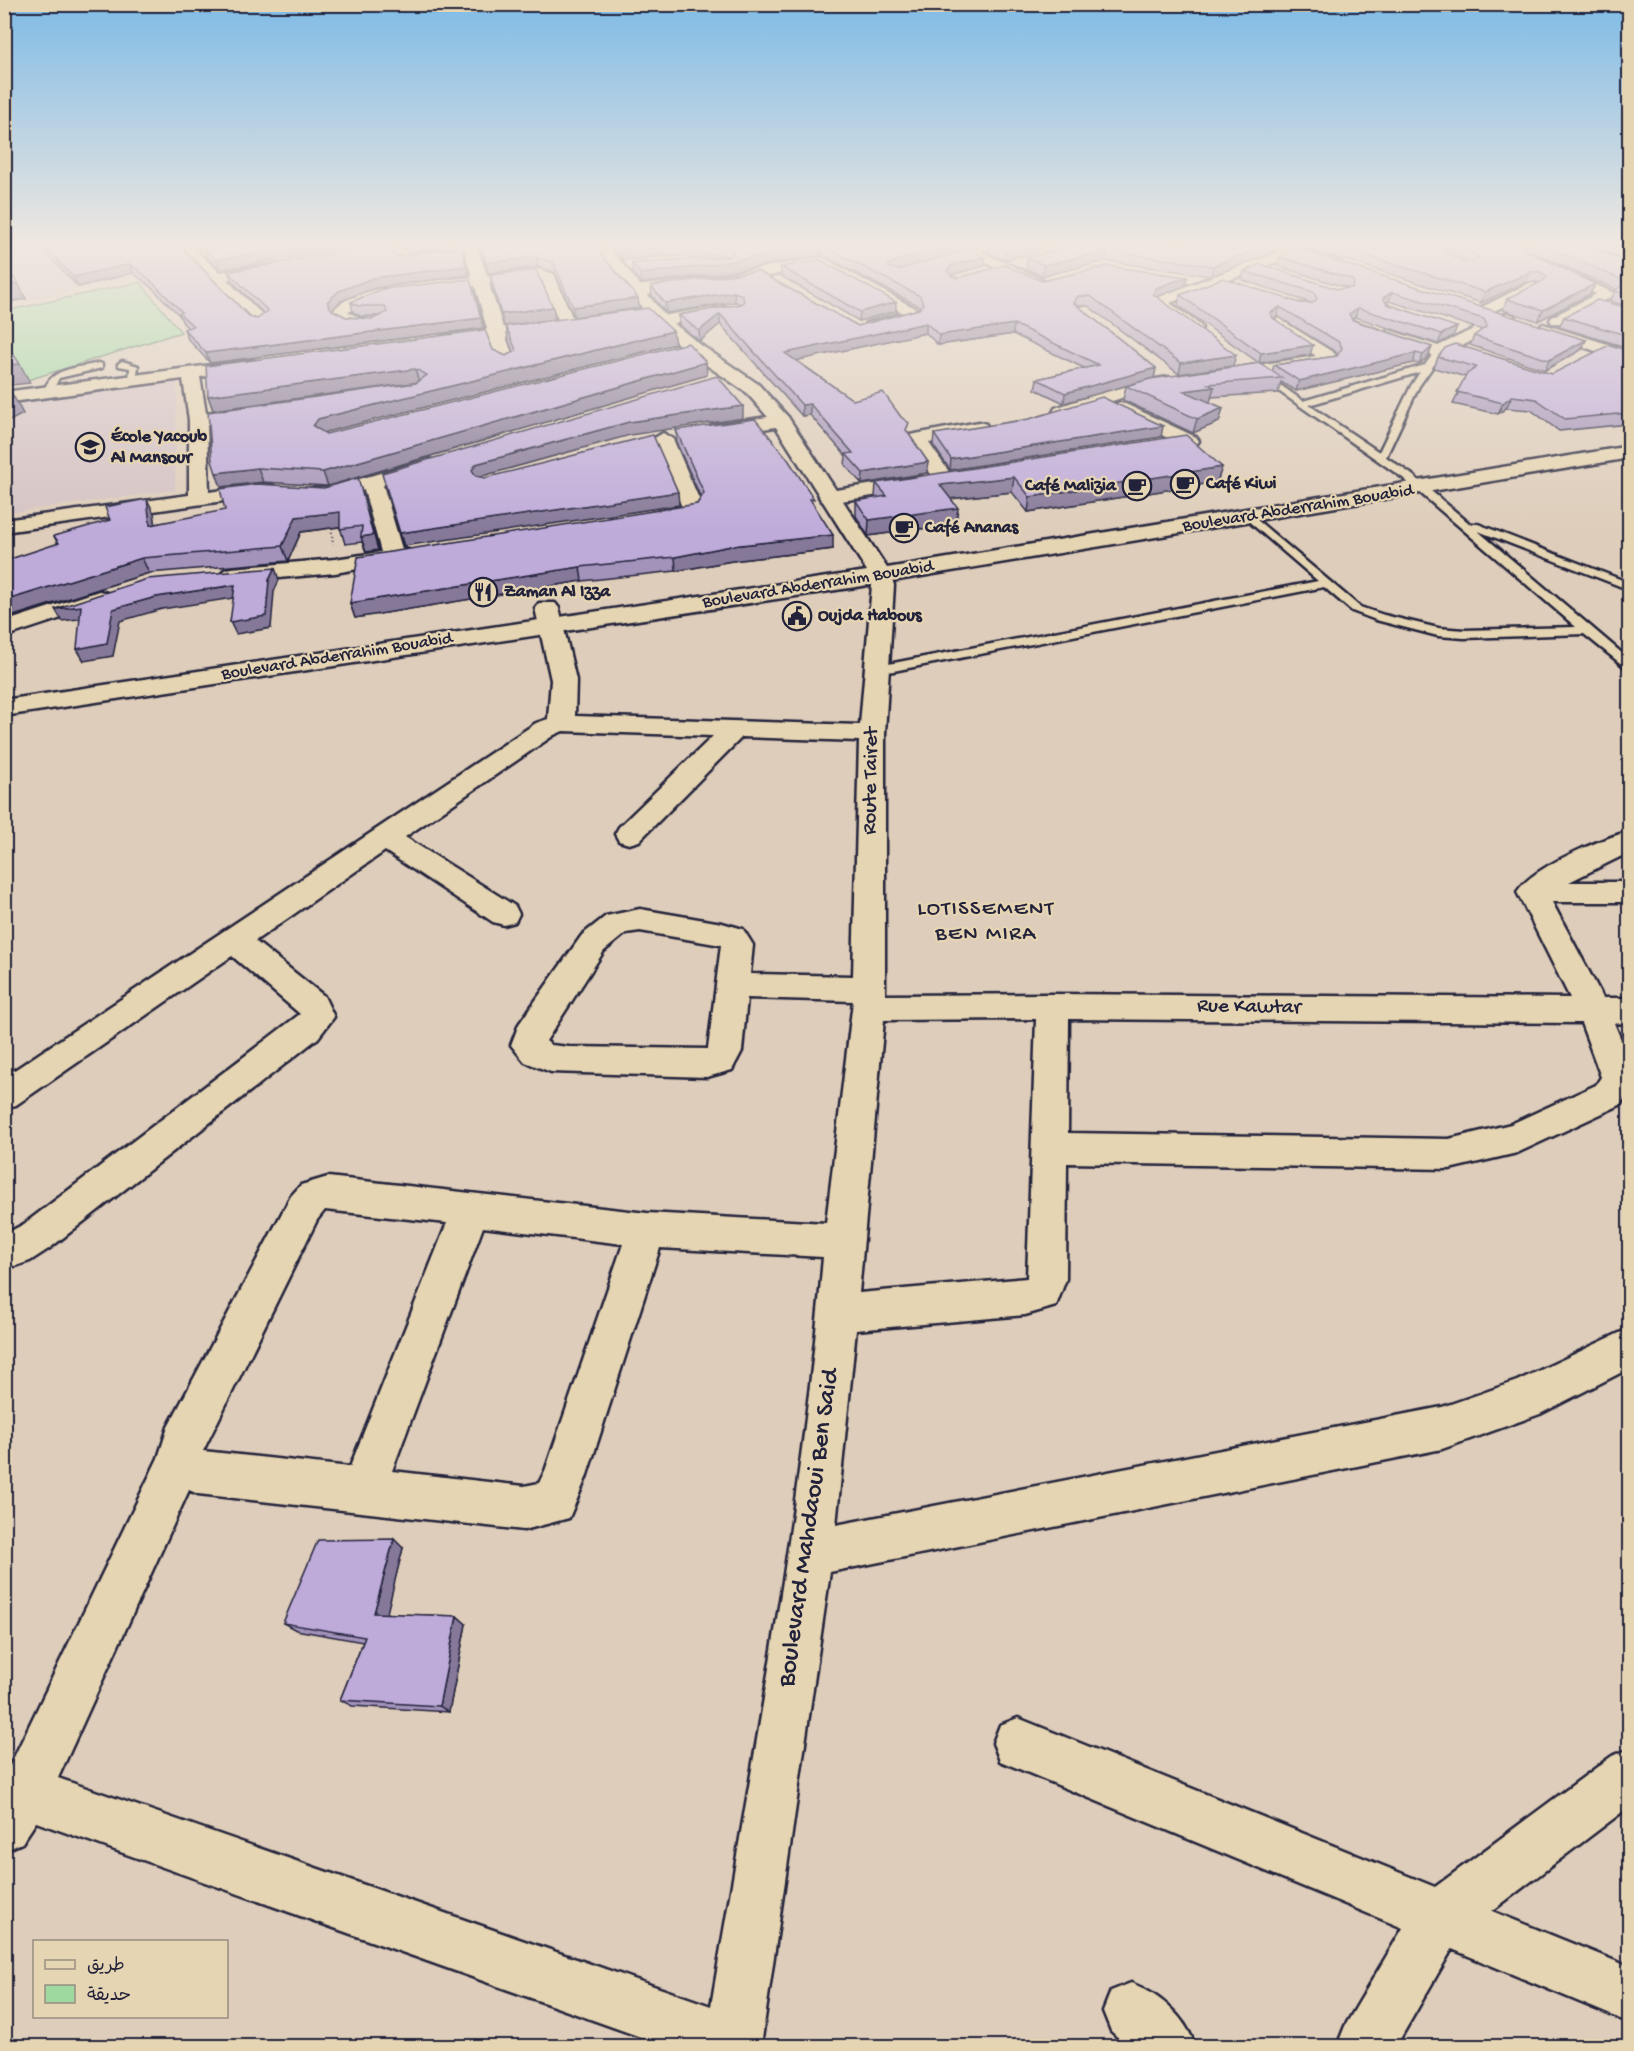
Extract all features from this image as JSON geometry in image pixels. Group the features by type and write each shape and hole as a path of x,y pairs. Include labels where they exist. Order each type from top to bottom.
{"street":[{"path":"499,342 507,362"},
{"path":"686,342 735,375 763,398 782,421 875,567"},
{"path":"1210,377 1327,360 1328,357 1306,342"},
{"path":"1415,342 1444,350 1471,354"},
{"path":"1444,350 1460,342"},
{"path":"1582,342 1629,357"},
{"path":"669,353 692,347"},
{"path":"1582,360 1602,348"},
{"path":"1237,358 1255,371"},
{"path":"4,398 271,362"},
{"path":"1040,418 1103,400 1133,388 1177,381 1155,367"},
{"path":"191,373 198,420 199,498"},
{"path":"712,382 735,375"},
{"path":"1103,400 1189,441 1160,447"},
{"path":"198,420 268,410"},
{"path":"640,441 782,421"},
{"path":"944,479 918,439 1002,425"},
{"name":"Boulevard Abderrahim Bouabid","path":"875,567 1250,517 1629,438"},
{"path":"636,520 691,512 693,508 663,439"},
{"name":"Boulevard Abderrahim Bouabid","path":"4,689 548,616 1414,482 1629,452"},
{"path":"4,526 263,490 329,494 451,458"},
{"path":"829,497 967,476"},
{"path":"372,481 393,556"},
{"path":"215,576 335,566 416,552"},
{"name":"Route Tairet","path":"869,998 872,733 883,585 875,567"},
{"path":"4,630 121,591"},
{"path":"548,616 565,688 565,708 560,723"},
{"name":"Boulevard Abderrahim Bouabid","path":"4,708 548,616"},
{"path":"4,1095 532,736 560,723 872,733"},
{"path":"628,834 734,730"},
{"path":"384,837 504,914"},
{"path":"1532,892 1569,867 1629,841"},
{"path":"1532,892 1629,892"},
{"path":"1048,1148 1449,1154 1485,1148 1517,1138 1608,1095 1619,1078 1593,1011 1532,892"},
{"path":"627,921 640,921 732,937 737,945 733,986 725,1050 720,1060 707,1063 550,1059 535,1054 528,1045 531,1033 593,943 604,932 627,921"},
{"path":"4,1248 16,1249 37,1236 306,1029 318,1017 313,1005 232,939"},
{"name":"Rue Kawtar","path":"733,986 869,998 1053,1006 1629,1011"},
{"name":"Boulevard Mahdaoui Ben Said","path":"733,2044 810,1553 838,1313 843,1241 869,998"},
{"path":"838,1313 1025,1297 1042,1293 1046,1279 1053,1006"},
{"path":"733,2044 15,1808 179,1462 183,1442 304,1208 314,1196 328,1193 647,1230 843,1241"},
{"path":"363,1491 470,1211"},
{"path":"179,1462 198,1472 363,1491 524,1508 553,1502 564,1478 647,1230"},
{"path":"810,1553 1442,1428 1525,1399 1629,1347"},
{"path":"1018,1743 1629,1995"},
{"path":"1365,2046 1441,1916 1629,1774"}],"lane":[{"path":"1381,458 1425,368 1444,350"},
{"path":"122,364 134,366 133,381"},
{"path":"48,392 51,381 56,376 99,366"},
{"path":"1302,404 1425,368"},
{"path":"1255,371 1414,482 1629,666"},
{"path":"1250,517 1356,609 1400,624 1438,632 1464,634 1587,630"},
{"path":"1462,521 1629,587"},
{"path":"878,670 1327,583"}],"path":[{"path":"329,494 335,566"}],"shaded area":[{"name":"École Yacoub Al Mansour","path":"177,379 175,490 5,513 5,405"}],"green space":[{"path":"5,342 150,342 28,380 5,364"}],"building":[{"path":"4,342 5,342 20,364 4,365"},
{"path":"196,342 295,342 206,353"},
{"path":"394,342 490,342 493,350 506,356 516,350 513,342 630,342 318,419 313,426 326,434 688,343 706,362 323,472 258,468 216,473 212,461 208,412 416,383 427,375 415,369 208,396 206,366"},
{"path":"745,342 838,342 785,353 853,400 883,392 901,417 909,423 906,430 928,462 863,473 846,454 853,453 810,404 802,405"},
{"path":"1051,342 1123,342 1156,368 1065,393 1037,379 1099,365"},
{"path":"1152,342 1218,342 1236,355 1181,363"},
{"path":"1245,342 1308,342 1313,345 1261,353"},
{"path":"1339,342 1416,342 1432,347 1423,355 1416,353 1299,381 1274,365 1337,356 1342,348"},
{"path":"1492,342 1583,342 1549,360"},
{"path":"1455,344 1552,374 1609,345 1629,351 1629,413 1565,419 1536,399 1512,396 1503,403 1457,392 1467,374 1477,367 1438,357 1445,348"},
{"path":"1260,363 1282,378 1208,384 1214,387 1184,391 1223,408 1197,419 1126,386 1150,379"},
{"path":"717,376 743,406 629,422 476,464 472,470 476,476 485,478 653,435 678,492 400,533 382,473"},
{"path":"4,387 8,387 14,397 4,402"},
{"path":"1102,397 1163,426 951,459 934,434 1029,419"},
{"path":"755,419 787,458 814,499 810,499 833,535 731,546 675,557 580,567 350,603 358,557 697,504 704,493 676,430"},
{"path":"1186,435 1222,467 1030,497 1014,477 940,485 958,508 869,520 856,501 887,496 876,483"},
{"path":"358,478 373,535 361,537 362,526 340,529 340,512 296,517 282,546 142,558 4,601 4,561 59,543 54,536 110,520 105,507 147,499 150,525 225,510 220,489 257,484 324,488"},
{"path":"275,568 269,580 266,616 230,622 235,585 156,597 113,609 107,643 77,649 81,606 55,609 147,579"},
{"path":"394,1539 374,1613 457,1616 439,1706 340,1700 365,1637 283,1623 318,1540"}],"place":[{"name":"École Yacoub Al Mansour","path":"90,447"},
{"name":"Café Kiwi","path":"1185,484"},
{"name":"Café Malizia","path":"1137,486"},
{"name":"Café Ananas","path":"904,528"},
{"name":"Zaman Al Izza","path":"483,592"},
{"name":"Oujda Habous","path":"797,616"}],"district":[{"name":"LOTISSEMENT BEN MIRA","path":"986,922"}]}
